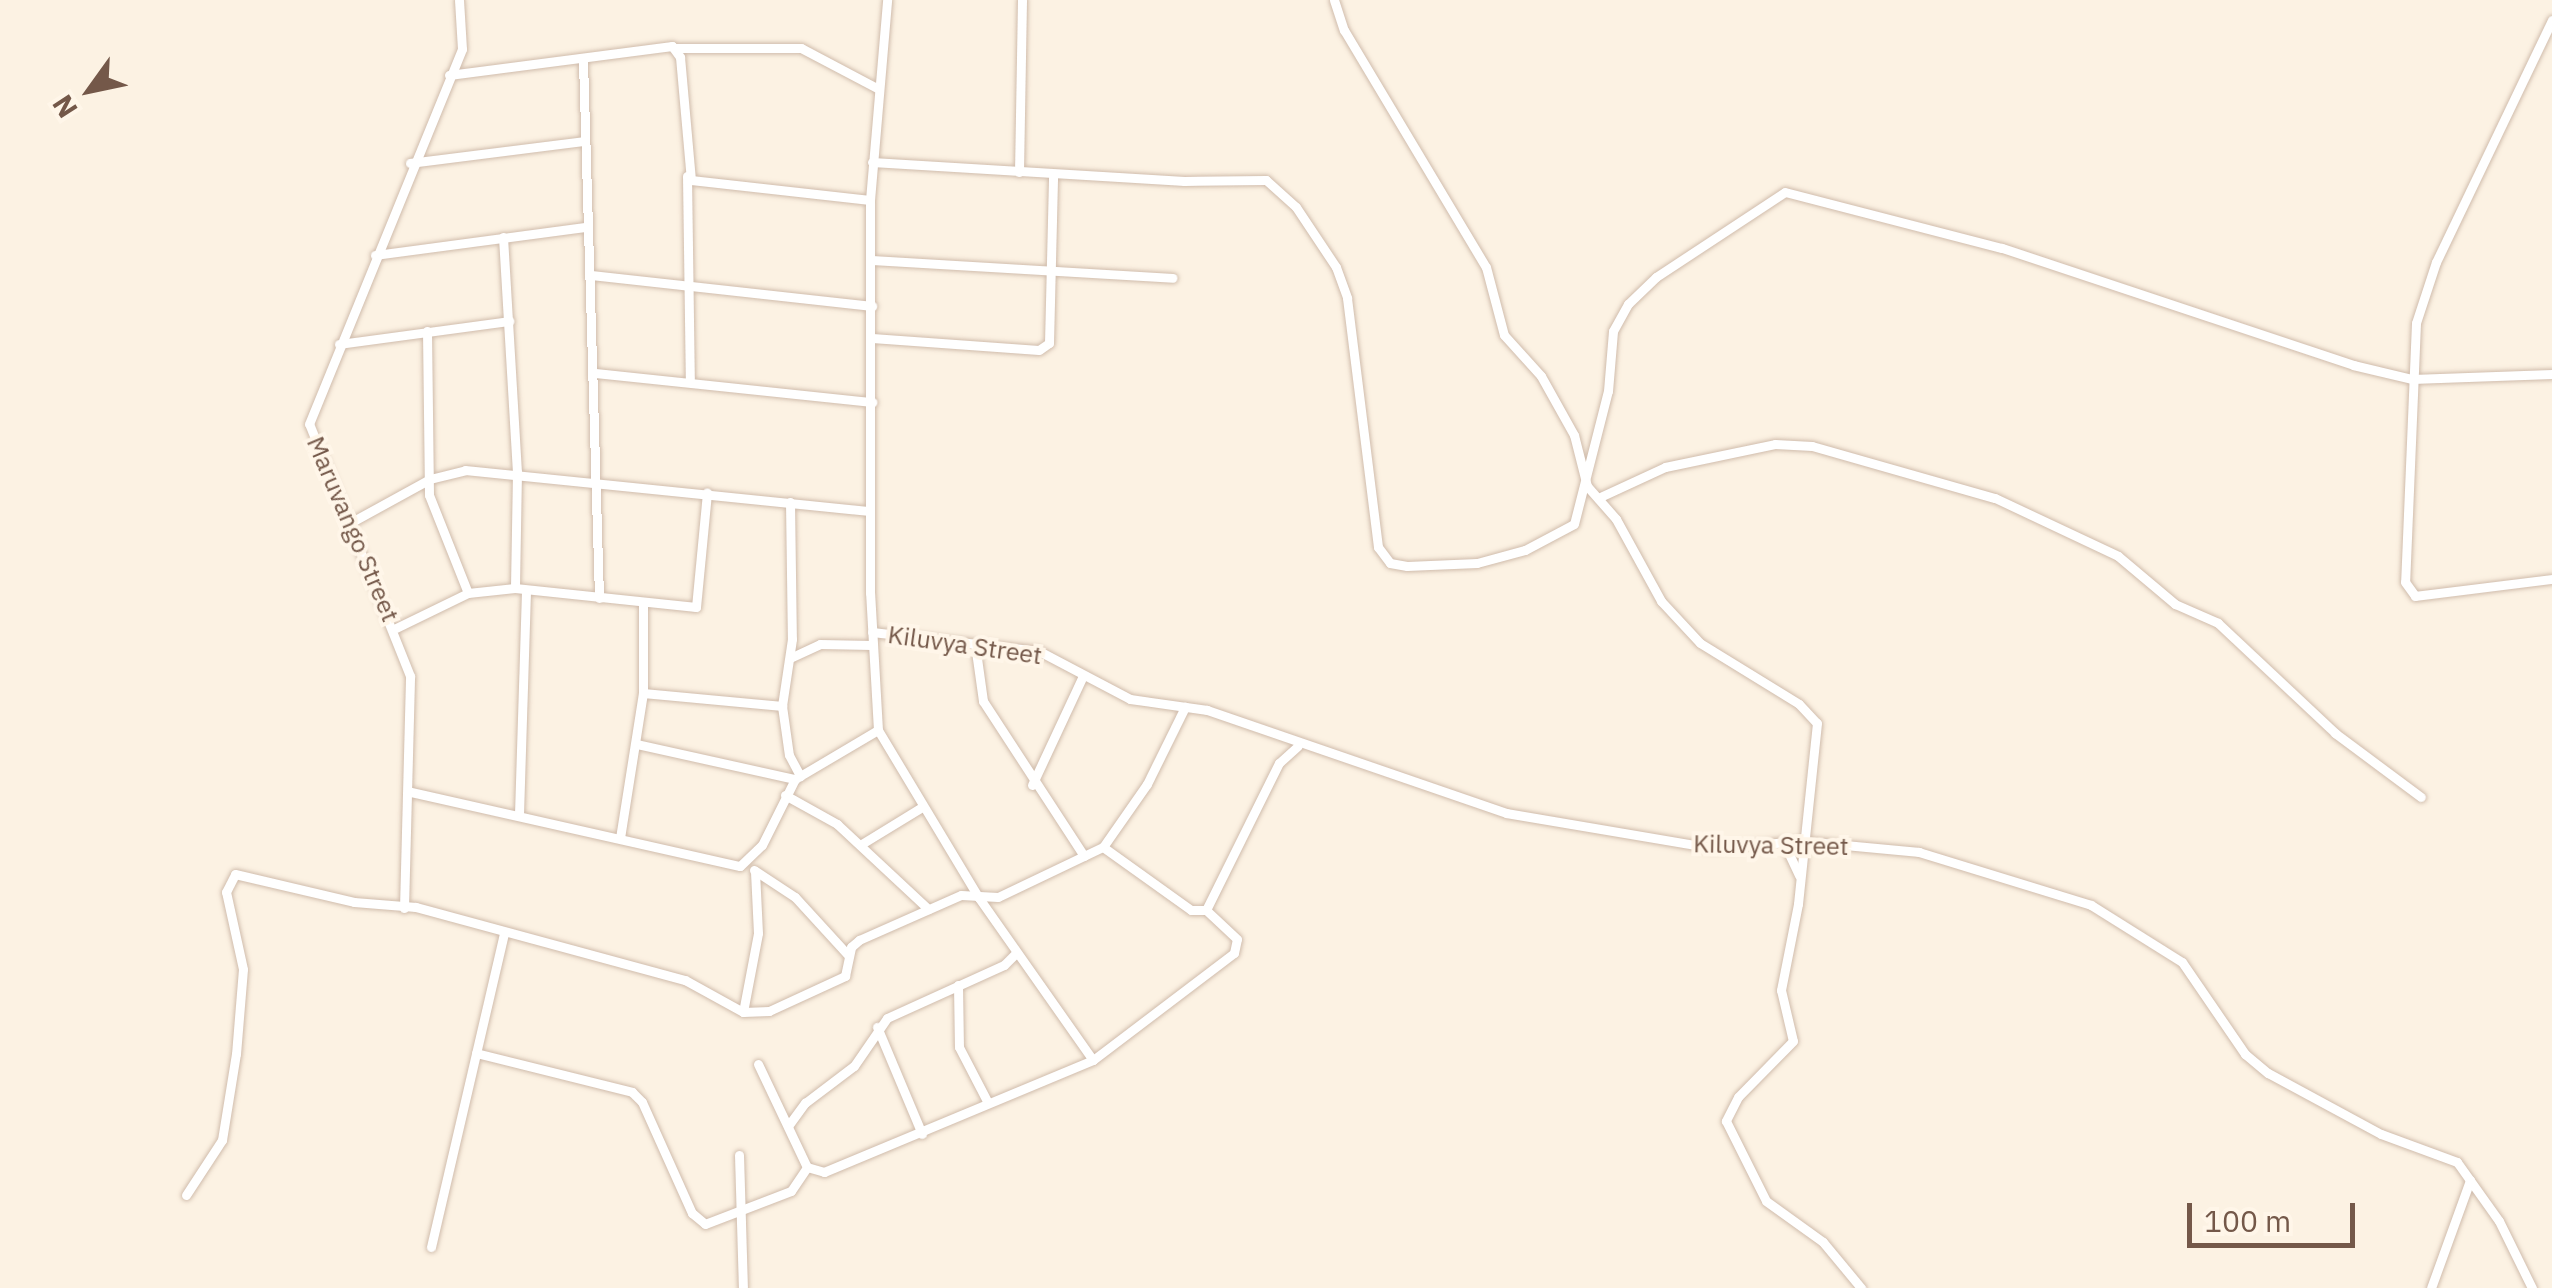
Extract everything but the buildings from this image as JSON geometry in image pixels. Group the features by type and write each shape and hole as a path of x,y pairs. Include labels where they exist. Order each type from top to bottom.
{"street":[{"name":"Maruvango Street","path":"404,908 412,792 410,676 396,628 308,424 410,163 462,49 459,0"},
{"path":"888,0 885,68 877,88 870,200 872,645 878,730 979,898 1093,1060"},
{"path":"1019,172 1022,0"},
{"path":"1334,0 1344,30 1492,278 1504,335 1542,376 1574,436 1587,486 1678,625 1817,723 1800,877 1781,990 1793,1041 1738,1097 1726,1121 1766,1201 1823,1242 1862,1288"},
{"path":"2552,20 2436,262 2416,323 2410,594 2552,579"},
{"path":"449,75 584,61 661,44 676,48 801,48 877,88"},
{"path":"676,48 687,176 690,380"},
{"path":"584,61 584,226 591,275 595,373 599,598"},
{"path":"410,163 584,140"},
{"path":"872,162 1053,175 1258,178 1296,207 1336,267 1347,298 1378,547 1390,563 1477,563 1525,550 1574,524 1587,486 1608,391 1613,331 1628,304 1656,277 1785,192 2002,248 2148,301 2412,378 2552,374"},
{"path":"872,338 1038,350 1049,343 1053,175"},
{"path":"687,176 698,183 870,200"},
{"path":"375,255 584,226"},
{"path":"503,237 517,472 515,588"},
{"path":"872,260 1172,278"},
{"path":"591,275 691,283 872,306"},
{"path":"339,344 509,321"},
{"path":"427,332 429,495 468,592"},
{"path":"595,373 872,402"},
{"path":"1598,498 1665,467 1774,444 1812,446 1995,498 2104,549 2174,604 2218,624 2335,733 2421,796"},
{"path":"348,524 430,479 466,470 517,472 870,511"},
{"path":"396,628 468,592 515,588 670,609 701,603 708,493"},
{"path":"790,502 790,658 782,706 789,755 798,778"},
{"path":"519,814 526,592"},
{"path":"620,838 643,694 644,605"},
{"name":"Kiluvya Street","path":"872,632 1039,651 1082,678 1130,699 1186,707 1436,794 1540,820 1712,848 1802,841 1919,852 2091,905 2182,962 2245,1054 2268,1073 2381,1134 2456,1162 2500,1221 2532,1288"},
{"path":"790,658 820,644 872,645"},
{"path":"975,644 983,701 1032,785 1084,856"},
{"path":"1032,785 1082,678"},
{"path":"643,694 782,706"},
{"path":"848,955 859,940 961,895 998,897 1103,847 1147,784 1186,707"},
{"path":"743,1012 758,933 752,865 785,796 798,778 878,730"},
{"path":"637,744 798,778"},
{"path":"1206,910 1279,764 1298,746"},
{"path":"186,1195 222,1140 236,1054 243,968 228,882 246,873 404,908 684,980 743,1012 769,1011 832,983 849,971 848,955 795,898 752,865 732,865 412,792"},
{"path":"785,796 860,844 928,909"},
{"path":"860,844 922,807"},
{"path":"1783,841 1800,877"},
{"path":"807,1166 832,1171 1093,1060 1234,954 1237,939 1206,910 1191,910 1103,847"},
{"path":"432,1247 504,933"},
{"path":"788,1126 805,1103 854,1066 877,1027 1016,953"},
{"path":"958,985 959,1048 988,1103"},
{"path":"877,1027 922,1134"},
{"path":"476,1053 632,1092 642,1102 699,1221 739,1212 790,1191 807,1166"},
{"path":"758,1064 807,1166"},
{"path":"738,1155 743,1288"},
{"path":"2431,1288 2470,1180"}]}
